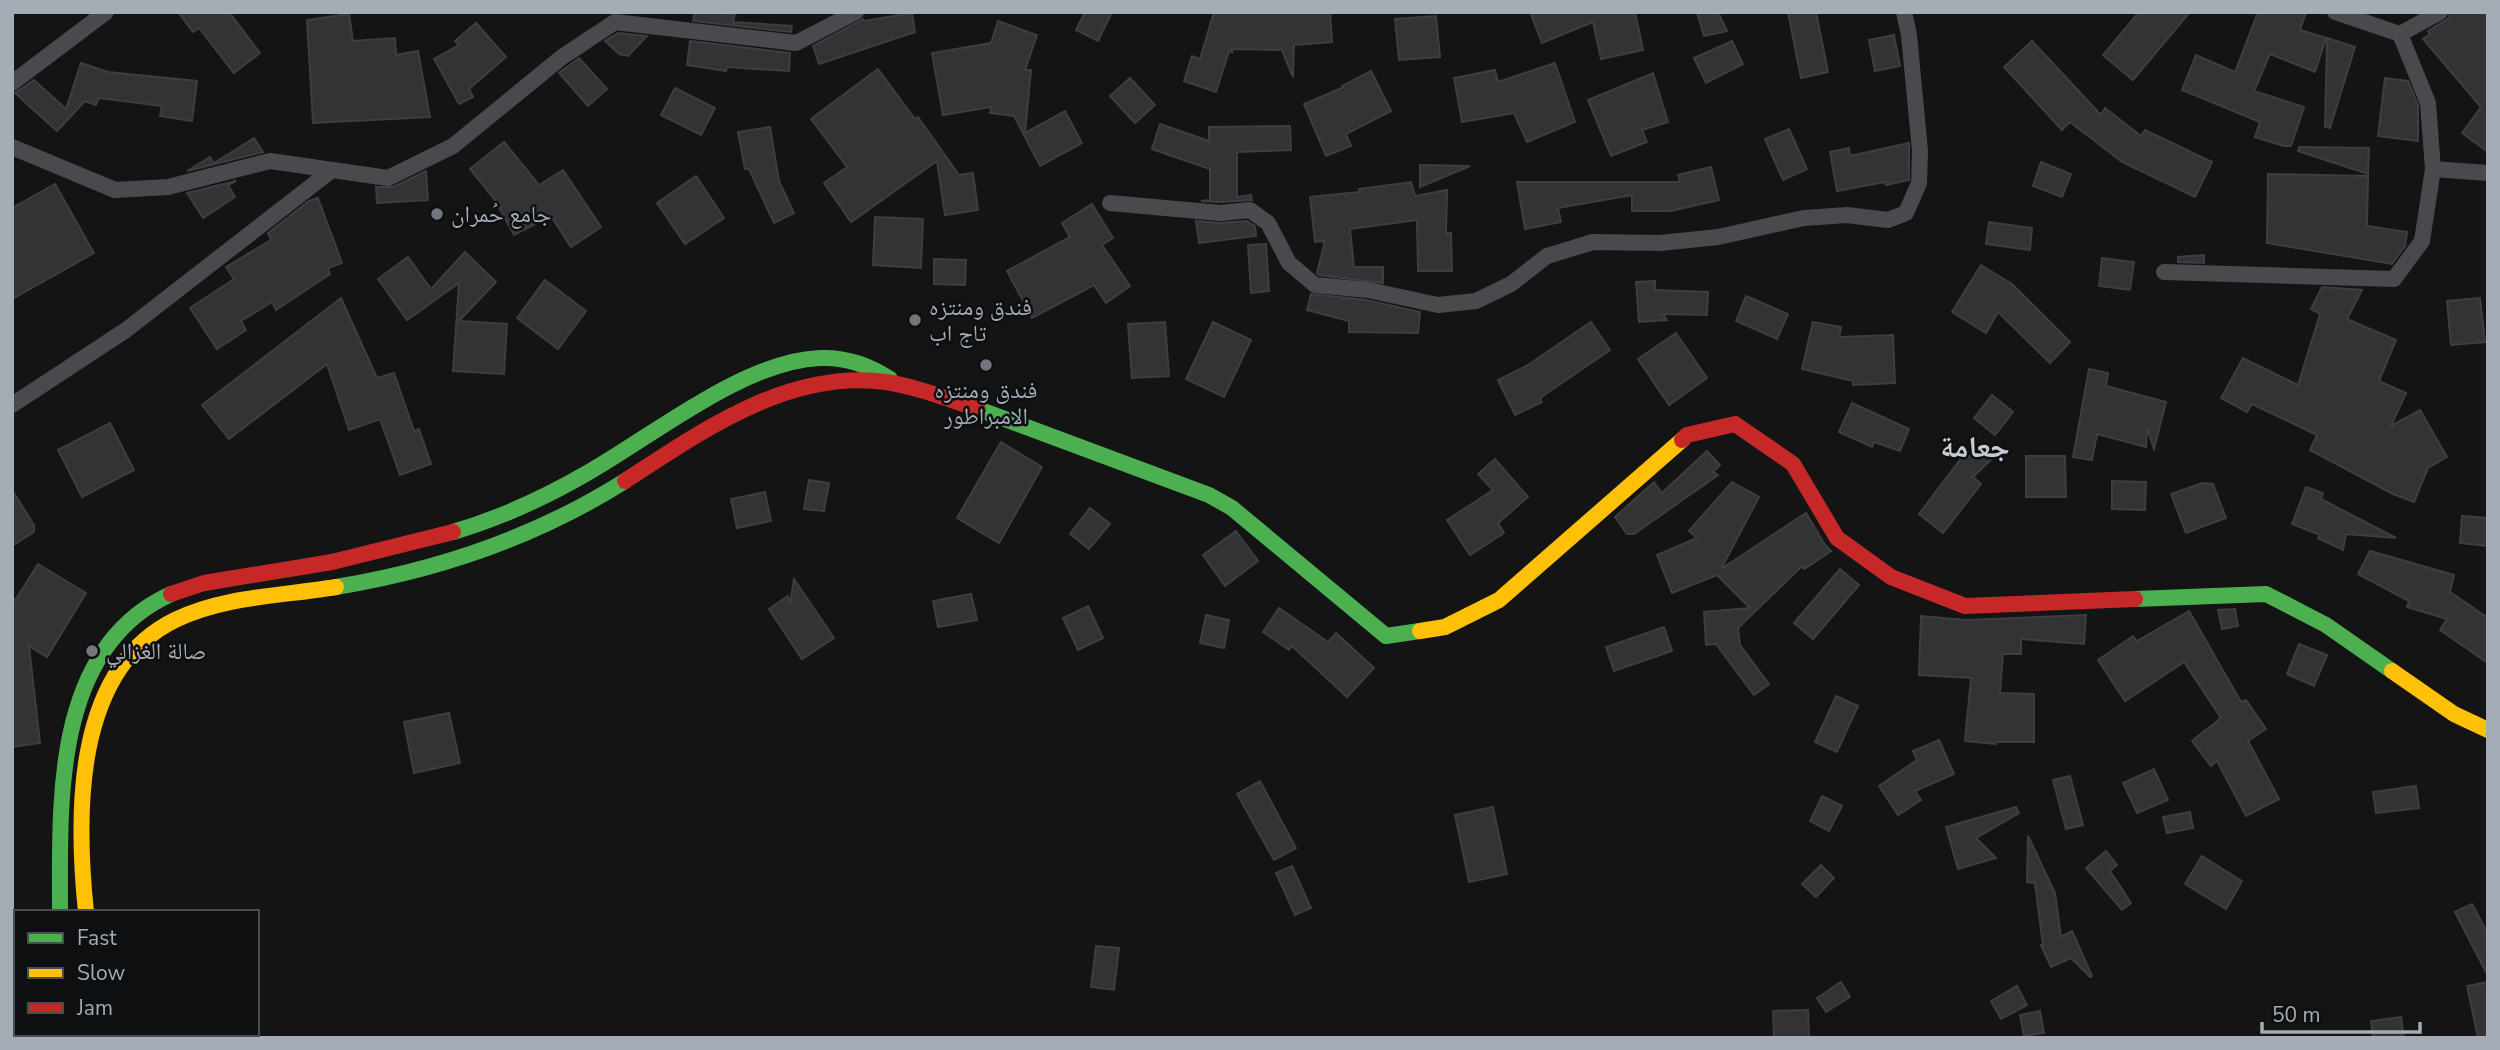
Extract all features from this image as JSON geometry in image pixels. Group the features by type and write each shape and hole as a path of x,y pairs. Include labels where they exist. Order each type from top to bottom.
{"main road":[{"path":"60,910 61,777 70,727 88,681 117,634 138,613 163,597 190,585 357,556 470,526 530,503 587,473 719,393 806,359 838,358 868,367 895,383 1022,424 1218,499 1386,636 1445,627 1499,600 1687,435 1735,424 1793,464 1837,538 1891,577 1965,606 2266,594 2326,625 2454,714 2488,730"},
{"path":"86,910 81,853 82,815 88,760 102,697 122,662 147,637 162,627 210,607 362,583 473,555 544,527 598,498 708,428 764,401 793,391 847,381 895,383"},
{"path":"357,556 362,583"}],"street":[{"path":"12,83 106,12"},
{"path":"12,147 116,190 168,187 270,161 388,178 453,146 562,57 615,22 796,43 856,12"},
{"path":"1110,203 1220,213 1250,210 1268,223 1289,263 1315,285 1368,290 1438,304 1476,301 1511,284 1547,256 1594,242 1660,243 1718,237 1804,218 1847,215 1888,220 1906,212 1919,183 1917,109 1904,12"},
{"path":"2335,12 2400,34 2440,12"},
{"path":"2164,272 2394,279 2422,241 2432,169 2428,103 2400,34"},
{"path":"2432,169 2488,173"},
{"path":"12,405 126,330 332,170"}],"building":[{"path":"178,12 229,12 260,53 234,73 199,28 193,32"},
{"path":"695,12 735,14 733,22 792,26 791,32 693,21"},
{"path":"1085,12 1112,12 1098,41 1076,30"},
{"path":"1214,12 1330,12 1332,42 1294,45 1293,77 1282,50 1232,49 1232,52 1229,51 1216,92 1184,81 1192,56 1200,59"},
{"path":"1530,12 1635,12 1643,50 1601,59 1593,22 1542,43"},
{"path":"1697,12 1718,12 1727,31 1704,36"},
{"path":"1788,12 1816,12 1828,72 1801,78"},
{"path":"2139,12 2190,12 2133,80 2103,55"},
{"path":"2258,12 2306,12 2300,30 2326,38 2315,72 2270,54 2254,91 2304,107 2291,146 2255,137 2260,122 2182,90 2196,55 2235,72"},
{"path":"2450,12 2488,12 2488,152 2462,133 2481,107 2423,39 2430,34 2428,31 2449,18"},
{"path":"912,13 915,32 819,64 813,46 863,19 864,21"},
{"path":"349,14 353,41 395,38 396,55 418,51 430,117 313,123 307,20"},
{"path":"1436,16 1440,57 1399,60 1395,19"},
{"path":"998,21 1037,35 1025,70 1031,70 1025,133 1065,111 1082,143 1040,166 1014,116 990,113 991,107 943,115 932,53 991,43"},
{"path":"476,23 506,57 469,89 473,97 459,104 434,59 459,45 455,41"},
{"path":"618,33 647,36 628,56 619,54 605,41"},
{"path":"1894,35 1900,66 1875,71 1869,40"},
{"path":"2327,38 2355,47 2330,128 2325,127"},
{"path":"690,41 790,53 789,71 727,67 726,71 687,65"},
{"path":"1732,41 1743,64 1706,83 1694,58"},
{"path":"2032,41 2101,115 2105,108 2141,136 2145,130 2212,162 2195,197 2122,162 2070,122 2062,130 2004,67"},
{"path":"579,58 607,89 588,106 559,73"},
{"path":"81,63 108,72 197,81 192,121 160,116 162,106 99,98 96,105 85,101 57,131 15,93 34,80 66,109"},
{"path":"1555,63 1575,122 1527,142 1514,113 1462,122 1454,78 1495,70 1498,82"},
{"path":"878,69 915,119 918,117 959,175 973,173 978,210 945,215 937,161 851,222 824,183 847,167 811,119"},
{"path":"1371,71 1391,111 1346,134 1351,146 1326,156 1304,104 1342,88"},
{"path":"1653,73 1668,122 1642,130 1647,142 1611,156 1588,100"},
{"path":"1130,78 1155,105 1135,123 1110,96"},
{"path":"2385,78 2408,81 2418,105 2418,141 2378,136"},
{"path":"675,88 715,108 701,135 661,115"},
{"path":"1160,124 1209,141 1209,127 1290,126 1291,150 1237,152 1237,197 1251,195 1252,200 1201,201 1210,200 1210,169 1152,149"},
{"path":"770,127 779,181 794,213 774,223 749,169 745,169 738,132"},
{"path":"1789,129 1807,169 1783,180 1765,139"},
{"path":"254,138 263,152 187,171 210,157 214,163"},
{"path":"504,142 539,185 563,170 601,227 571,247 551,216 514,235 495,200 470,169"},
{"path":"1909,143 1909,180 1837,191 1830,152 1849,148 1850,156"},
{"path":"2299,147 2369,148 2368,174 2298,151"},
{"path":"2041,162 2071,174 2062,197 2033,186"},
{"path":"1420,165 1470,166 1420,187"},
{"path":"1711,167 1719,200 1671,211 1632,211 1632,195 1558,208 1561,222 1525,229 1517,182 1680,182 1678,175"},
{"path":"426,171 428,200 377,203 376,187 393,187"},
{"path":"2268,174 2368,176 2367,226 2407,232 2405,246 2392,264 2267,243"},
{"path":"696,176 724,218 685,244 657,203"},
{"path":"236,181 228,185 235,197 203,218 187,193"},
{"path":"1411,182 1415,196 1447,190 1446,233 1451,233 1452,271 1418,271 1417,220 1350,229 1354,267 1383,267 1383,283 1317,273 1325,241 1315,242 1310,197 1360,192 1359,189"},
{"path":"55,184 94,253 12,299 12,208"},
{"path":"318,198 342,263 328,268 330,274 276,310 272,302 241,321 246,330 217,349 190,308 234,279 226,267 271,240 268,233 309,201"},
{"path":"1092,204 1113,238 1102,245 1130,286 1106,303 1094,285 1032,318 1007,271 1070,237 1062,223"},
{"path":"875,217 923,219 921,268 873,265"},
{"path":"1196,221 1247,221 1255,226 1256,236 1199,243"},
{"path":"1989,222 2032,228 2030,250 1986,244"},
{"path":"1266,244 1269,291 1251,293 1248,245"},
{"path":"465,252 496,282 459,321 507,324 504,374 453,371 459,283 407,320 378,279 408,257 431,289"},
{"path":"2204,255 2204,263 2178,262 2178,257"},
{"path":"2102,258 2134,262 2130,290 2099,286"},
{"path":"934,259 966,260 965,285 934,284"},
{"path":"1981,265 2012,284 2070,342 2050,363 1998,312 1986,333 1952,312"},
{"path":"545,280 586,311 558,349 517,318"},
{"path":"1655,281 1655,290 1708,292 1707,315 1663,314 1667,320 1639,322 1636,282"},
{"path":"2322,287 2362,290 2347,319 2396,340 2379,381 2406,393 2391,426 2420,410 2447,457 2428,468 2414,502 2393,494 2310,450 2317,435 2252,404 2247,412 2221,398 2243,358 2298,385 2320,314 2311,309"},
{"path":"1311,294 1366,300 1420,312 1418,333 1349,332 1349,321 1307,310"},
{"path":"1746,296 1788,314 1777,339 1736,321"},
{"path":"341,298 377,378 394,373 414,431 419,429 431,464 400,475 380,419 349,430 327,364 229,439 202,405"},
{"path":"2480,298 2485,342 2451,345 2447,301"},
{"path":"1165,322 1169,376 1132,378 1128,324"},
{"path":"1213,322 1251,340 1224,397 1186,379"},
{"path":"1591,322 1610,350 1540,398 1542,402 1515,415 1498,380 1528,365"},
{"path":"1813,322 1841,327 1839,337 1893,335 1895,383 1853,385 1853,381 1802,369"},
{"path":"1676,333 1707,378 1669,405 1638,359"},
{"path":"2089,369 2108,373 2106,386 2166,402 2154,449 2147,428 2146,447 2097,434 2092,460 2073,457"},
{"path":"1992,395 2013,412 1995,435 1974,418"},
{"path":"1852,403 1909,429 1900,451 1874,442 1872,447 1839,432"},
{"path":"110,423 134,470 82,497 58,450"},
{"path":"1001,442 1042,467 999,543 957,518"},
{"path":"1707,451 1720,465 1713,472 1718,475 1634,534 1627,534 1615,517 1654,482 1662,493"},
{"path":"1963,456 1995,456 1973,477 1981,484 1943,533 1919,514"},
{"path":"2026,456 2065,456 2066,497 2026,497"},
{"path":"1495,459 1528,497 1498,523 1504,533 1470,555 1447,520 1493,490 1478,474"},
{"path":"809,480 829,483 824,511 804,509"},
{"path":"2112,481 2146,482 2145,510 2112,509"},
{"path":"1732,482 1759,497 1721,569 1806,513 1831,551 1804,569 1802,566 1738,628 1740,645 1769,684 1754,695 1716,644 1706,645 1704,612 1750,608 1717,575 1672,593 1657,555 1697,538 1689,531"},
{"path":"2202,483 2213,484 2226,518 2186,533 2171,494"},
{"path":"2306,487 2323,493 2321,499 2396,538 2346,534 2343,550 2318,538 2320,535 2292,524"},
{"path":"12,490 34,525 34,532 12,546"},
{"path":"765,492 771,521 737,528 731,499"},
{"path":"1090,508 1110,524 1089,549 1070,534"},
{"path":"2462,516 2488,518 2488,546 2460,543"},
{"path":"1236,531 1258,561 1225,586 1203,555"},
{"path":"2370,551 2454,575 2450,592 2488,618 2488,663 2440,630 2447,619 2407,607 2409,601 2358,574"},
{"path":"38,564 86,593 47,657 29,646 40,743 12,747 12,600 16,599"},
{"path":"1840,569 1859,585 1813,639 1794,623"},
{"path":"794,579 834,638 802,659 769,609 788,596 790,604"},
{"path":"971,594 977,620 938,627 933,601"},
{"path":"1088,606 1103,638 1078,650 1063,618"},
{"path":"1279,608 1328,642 1336,633 1374,668 1347,697 1292,646 1289,650 1263,632"},
{"path":"2235,609 2238,626 2222,629 2218,610"},
{"path":"2189,611 2241,702 2246,700 2266,729 2248,741 2279,799 2246,816 2217,761 2211,766 2192,741 2221,718 2184,662 2125,701 2098,660 2133,636 2137,641"},
{"path":"1206,615 1229,620 1224,648 1200,643"},
{"path":"2086,615 2084,644 2021,639 2021,654 2003,654 2000,693 2034,694 2034,742 1996,744 1965,741 1971,678 1919,675 1921,616 1966,620"},
{"path":"1664,627 1672,651 1614,671 1606,647"},
{"path":"2299,644 2327,655 2314,686 2287,674"},
{"path":"1836,696 1858,706 1837,752 1815,742"},
{"path":"449,713 460,763 414,773 404,722"},
{"path":"1939,740 1954,774 1915,791 1921,800 1898,815 1879,786 1917,760 1913,751"},
{"path":"2154,769 2168,800 2137,813 2123,783"},
{"path":"2070,776 2083,825 2066,829 2053,780"},
{"path":"1260,781 1296,848 1274,860 1237,794"},
{"path":"2416,786 2419,808 2376,813 2373,792"},
{"path":"1822,796 1842,806 1829,831 1810,821"},
{"path":"1493,807 1507,874 1469,882 1455,815"},
{"path":"2016,807 2019,813 1976,838 1996,858 1958,869 1946,827"},
{"path":"2190,812 2193,828 2167,833 2163,817"},
{"path":"2028,836 2055,893 2061,937 2072,931 2092,976 2090,977 2071,958 2051,967 2041,945 2035,883 2027,882"},
{"path":"2106,851 2117,865 2110,871 2131,903 2122,910 2086,868"},
{"path":"2202,856 2242,881 2226,909 2185,884"},
{"path":"1821,865 1834,878 1816,897 1802,884"},
{"path":"1292,866 1311,908 1295,915 1276,873"},
{"path":"2472,904 2488,934 2488,976 2455,912"},
{"path":"1096,946 1119,948 1114,990 1091,987"},
{"path":"1841,982 1850,997 1826,1012 1817,998"},
{"path":"2488,982 2488,1038 2478,1038 2467,986"},
{"path":"2017,986 2027,1005 2001,1019 1991,1001"},
{"path":"1808,1010 1809,1038 1774,1038 1773,1011"},
{"path":"2040,1011 2044,1033 2024,1036 2020,1015"},
{"path":"2401,1017 2404,1038 2373,1038 2371,1021"}],"traffic: fast":[{"path":"453,532 506,513 556,490 700,402 761,372 791,362 830,358 857,363 890,379"},
{"path":"978,409 1209,495 1232,508 1386,636 1420,631"},
{"path":"336,587 413,571 486,549 557,519 625,481"},
{"path":"60,910 64,777 71,732 84,689 103,651 132,619 171,594"},
{"path":"2135,599 2266,594 2326,625 2392,671"}],"traffic: slow":[{"path":"1420,631 1445,627 1499,600 1682,440"},
{"path":"86,910 81,833 88,749 99,709 117,673 141,643 175,620 194,612 234,601 336,587"},
{"path":"2392,671 2454,714 2488,730"},
{"path":"20,1038 24,1036"}],"traffic: jam":[{"path":"625,481 716,424 781,394 815,385 850,380 886,382 921,390 978,409"},
{"path":"1682,440 1687,435 1735,424 1793,464 1837,538 1891,577 1965,606 2135,599"},
{"path":"171,594 204,583 332,562 453,532"}],"place":[{"name":"جامع حُمران","path":"437,214"},
{"name":"فندق ومنتزه تاج اب","path":"915,320"},
{"name":"فندق ومنتزه الامبراطور","path":"986,365"},
{"name":"صالة الغزالي","path":"92,651"}],"district":[{"name":"جعامة","path":"1975,447"}]}
